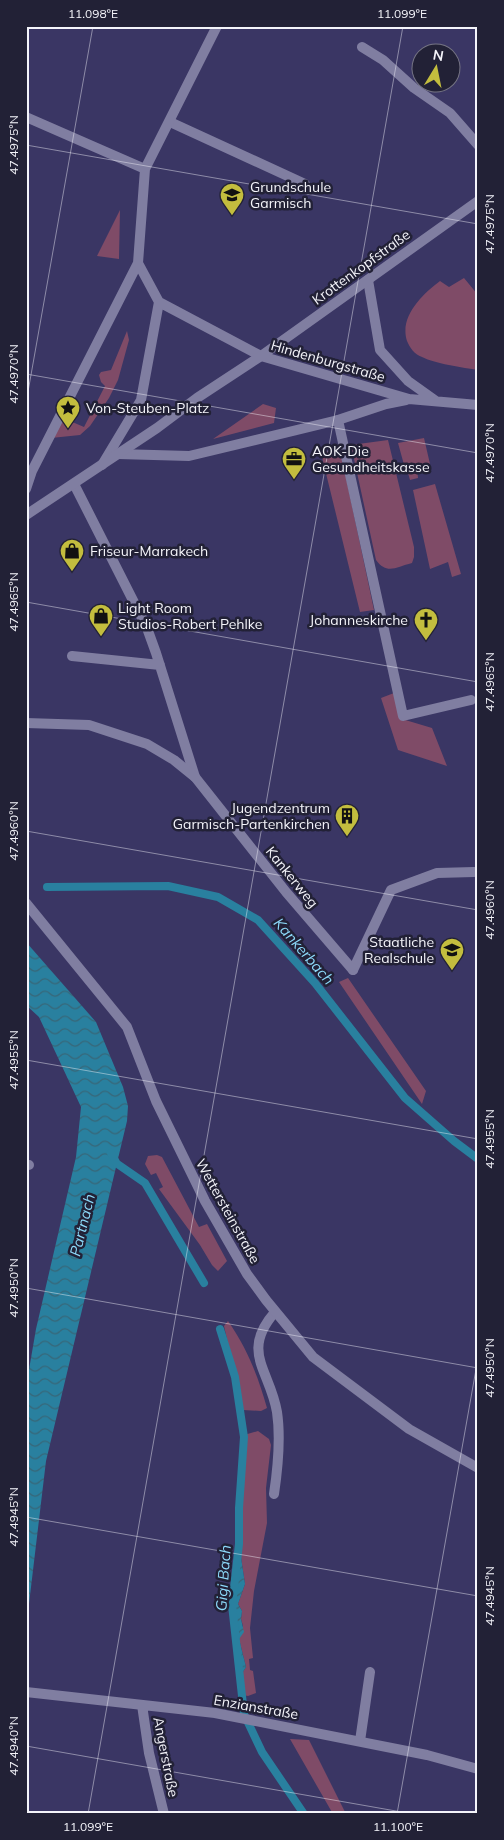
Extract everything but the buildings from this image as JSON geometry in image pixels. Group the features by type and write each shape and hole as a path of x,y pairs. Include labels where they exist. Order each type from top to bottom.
{"street":[{"path":"26,489 32,471 138,263 145,170 217,26"},
{"path":"362,47 383,60 414,88 450,113 478,144"},
{"path":"26,117 145,170"},
{"path":"170,122 305,184"},
{"name":"Krottenkopfstraße","path":"260,356 478,201"},
{"path":"138,263 158,302 260,356"},
{"name":"Hindenburgstraße","path":"368,280 380,350 408,381 437,402"},
{"path":"102,465 141,400 158,302"},
{"name":"Hindenburgstraße","path":"26,515 157,428 197,398 260,356 410,399 478,405"},
{"name":"Hindenburgstraße","path":"118,454 189,456 338,420 386,404 410,399"},
{"path":"338,420 403,716 471,700"},
{"path":"74,484 147,628 195,777"},
{"path":"72,656 160,665"},
{"name":"Kankerweg","path":"26,723 88,725 147,744 174,760 195,777 286,892 354,970 391,890 437,873 474,872"},
{"name":"Wettersteinstraße","path":"29,906 127,1027 156,1101 205,1201 247,1274 275,1312 314,1357 409,1429 478,1468"},
{"path":"274,1494 278,1459 277,1411 258,1354 258,1339 263,1326 275,1312"},
{"path":"360,1741 370,1672"},
{"name":"Enzianstraße","path":"26,1692 215,1713 427,1755 478,1769"},
{"name":"Angerstraße","path":"142,1705 149,1753 164,1814"}],"shaded area":[{"path":"120,210 119,259 97,256"},
{"path":"464,278 478,295 478,370 457,367 419,356 409,346 405,332 409,314 427,292 440,281 449,287"},
{"path":"127,331 129,340 118,380 109,398 90,426 80,435 51,438 63,418 84,427 105,386 101,382 99,375 101,372 111,370"},
{"path":"263,404 276,408 274,423 213,439"},
{"path":"424,438 430,464 417,469 418,478 410,480 398,443"},
{"path":"388,440 414,547 412,563 392,569 380,565 376,560 351,445"},
{"path":"340,449 374,610 360,612 321,453"},
{"path":"435,484 461,574 452,577 448,562 430,569 413,490"},
{"path":"394,693 402,719 432,728 447,766 398,750 381,698"},
{"path":"348,978 426,1091 422,1104 339,982"},
{"path":"157,1155 162,1157 199,1227 207,1224 227,1261 218,1271 159,1189 163,1187 156,1173 151,1175 145,1164 148,1156"},
{"path":"228,1321 241,1341 256,1374 267,1408 261,1411 243,1410 224,1326"},
{"path":"258,1431 269,1439 271,1445 266,1488 267,1523 254,1591 250,1628 253,1658 249,1659 250,1670 253,1671 256,1693 248,1696 242,1695 239,1678 246,1667 239,1639 243,1626 241,1619 242,1611 238,1604 245,1584 239,1544 239,1508 244,1435"},
{"path":"290,1739 309,1740 346,1814 333,1814"}],"water":[{"name":"Partnach","path":"26,942 96,1022 123,1087 128,1106 127,1121 46,1461 26,1629 26,1387 36,1329 76,1157 81,1107 39,1017 26,1005"},
{"path":"239,1544 245,1584 238,1604 242,1611 241,1619 244,1632 239,1639 246,1667 239,1678 232,1607"}],"waterway":[{"name":"Kankerbach","path":"47,887 168,886 218,897 258,920 315,983 405,1098 454,1141 478,1159"},
{"name":"Gigi Bach","path":"111,1153 117,1164 145,1183 204,1283"},
{"name":"Gigi Bach","path":"220,1329 235,1377 244,1437 239,1508 239,1544 232,1605 244,1714 262,1752 304,1814"}],"place":[{"name":"Grundschule Garmisch","path":"232,216"},
{"name":"Von-Steuben-Platz","path":"68,429"},
{"name":"AOK-Die Gesundheitskasse","path":"294,480"},
{"name":"Friseur-Marrakech","path":"72,572"},
{"name":"Light Room Studios-Robert Pehlke","path":"101,637"},
{"name":"Johanneskirche","path":"426,641"},
{"name":"Jugendzentrum Garmisch-Partenkirchen","path":"347,837"},
{"name":"Staatliche Realschule","path":"452,971"}]}
